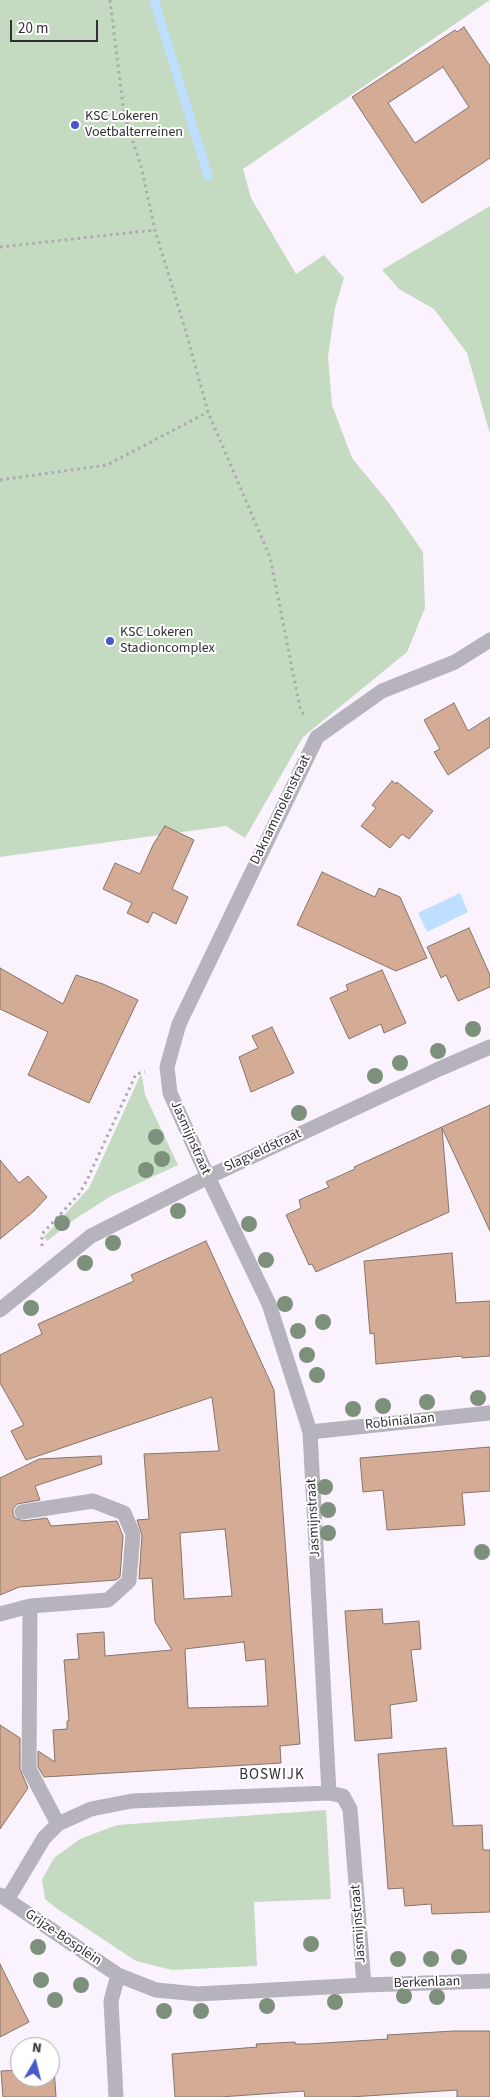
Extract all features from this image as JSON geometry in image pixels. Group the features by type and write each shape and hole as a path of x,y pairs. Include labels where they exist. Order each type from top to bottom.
{"street":[{"name":"Daknammolenstraat","path":"167,1066 179,1024 316,737 382,691 455,662 490,640"},
{"name":"Slagveldstraat","path":"0,1310 91,1236 208,1177 490,1047"},
{"name":"Jasmijnstraat","path":"167,1066 170,1093 208,1177 270,1304 310,1432 329,1793 343,1796 350,1809 364,1985"},
{"name":"Robinialaan","path":"310,1432 490,1413"},
{"path":"0,1614 30,1606 108,1600 129,1581 133,1534 124,1513 93,1501 22,1512"},
{"path":"30,1606 29,1770 58,1824"},
{"name":"Grijze-Bosplein","path":"329,1793 132,1801 91,1809 58,1824 44,1838 3,1897 118,1974 156,1990 198,1994 364,1985"},
{"path":"116,2097 111,2001 118,1974"},
{"name":"Berkenlaan","path":"364,1985 490,1981"}],"path":[{"path":"110,0 124,114 141,166 155,230 208,412 270,557 300,708 316,737"},
{"path":"0,247 155,230"},
{"path":"0,480 106,464 208,412"},
{"path":"41,1276 42,1234 79,1194 136,1074 167,1066"}],"green space":[{"path":"0,0 490,0 243,169 251,198 296,274 324,255 344,278 335,308 328,357 332,405 352,458 389,503 423,552 425,608 407,652 303,737 245,838 226,826 0,857"},
{"path":"490,206 490,434 467,353 434,309 399,289 382,270"},
{"path":"140,1076 142,1076 145,1095 178,1165 111,1196 75,1219 47,1241 44,1237 89,1188"},
{"path":"326,1810 331,1899 254,1902 257,1966 172,1970 136,1961 45,1899 42,1880 54,1858 80,1839 117,1825"}],"water":[{"path":"460,893 468,912 427,932 418,913"}],"building":[{"path":"464,27 490,66 490,158 422,203 352,97 455,30 457,32","holes":["443,67 469,107 415,143 388,103"]},
{"path":"454,703 468,731 490,717 490,747 448,775 434,752 440,749 424,720"},
{"path":"392,781 396,784 397,782 433,811 409,839 402,834 390,848 361,826 376,808 372,805"},
{"path":"165,826 194,840 172,889 188,897 176,924 153,912 148,923 127,913 132,903 103,889 115,863 140,874 153,845"},
{"path":"322,872 375,897 379,888 400,897 427,958 396,971 297,925"},
{"path":"469,928 490,975 490,987 458,1001 446,975 441,978 427,947"},
{"path":"0,968 63,1004 76,975 103,984 138,1000 89,1103 28,1075 48,1032 0,1009"},
{"path":"382,970 406,1023 384,1033 381,1024 349,1039 330,998 348,990 346,985"},
{"path":"272,1027 294,1073 251,1092 239,1057 258,1048 252,1036"},
{"path":"490,1105 490,1231 442,1128 449,1212 316,1272 312,1264 309,1265 286,1215 301,1208 299,1200 329,1187 326,1182 355,1169 354,1167"},
{"path":"0,1160 19,1183 28,1176 47,1197 34,1211 0,1239"},
{"path":"206,1241 274,1390 300,1744 280,1746 281,1763 44,1777 38,1767 38,1751 55,1762 53,1730 67,1729 67,1721 69,1721 64,1660 79,1659 77,1634 104,1632 105,1656 172,1650 155,1622 152,1578 139,1579 142,1535 137,1520 149,1519 144,1454 219,1451 212,1397 26,1460 11,1431 24,1425 0,1383 0,1355 42,1334 38,1324 134,1281 131,1275","holes":["225,1529 232,1596 184,1599 180,1533","244,1642 246,1661 265,1659 268,1706 188,1708 185,1649"]},
{"path":"452,1253 456,1303 490,1301 490,1356 462,1358 462,1356 376,1364 374,1333 370,1334 364,1261"},
{"path":"490,1447 490,1491 462,1493 465,1525 387,1530 383,1490 363,1492 360,1458"},
{"path":"101,1456 102,1464 35,1486 40,1500 17,1504 13,1509 13,1514 15,1518 23,1521 47,1518 51,1526 117,1521 123,1536 120,1577 116,1580 19,1587 0,1595 0,1478 39,1459"},
{"path":"382,1609 383,1624 419,1621 421,1649 411,1650 417,1701 390,1705 392,1738 355,1741 345,1611"},
{"path":"0,1725 20,1738 20,1769 28,1788 0,1829"},
{"path":"446,1748 453,1826 482,1825 483,1850 490,1850 490,1912 432,1914 431,1904 405,1906 403,1888 388,1889 378,1754"},
{"path":"0,1964 29,2022 0,2037"},
{"path":"490,2031 490,2097 457,2097 457,2090 350,2097 305,2097 304,2091 220,2097 175,2097 172,2054 257,2047 256,2044 295,2042 295,2044 308,2044 388,2039 387,2035"},
{"path":"1,2071 10,2071 10,2087 55,2087 56,2097 3,2097"}],"waterway":[{"path":"154,0 208,176"}],"place":[{"name":"KSC Lokeren Voetbalterreinen","path":"75,125"},
{"name":"KSC Lokeren Stadioncomplex","path":"110,641"}],"district":[{"name":"BOSWIJK","path":"272,1776"}]}
